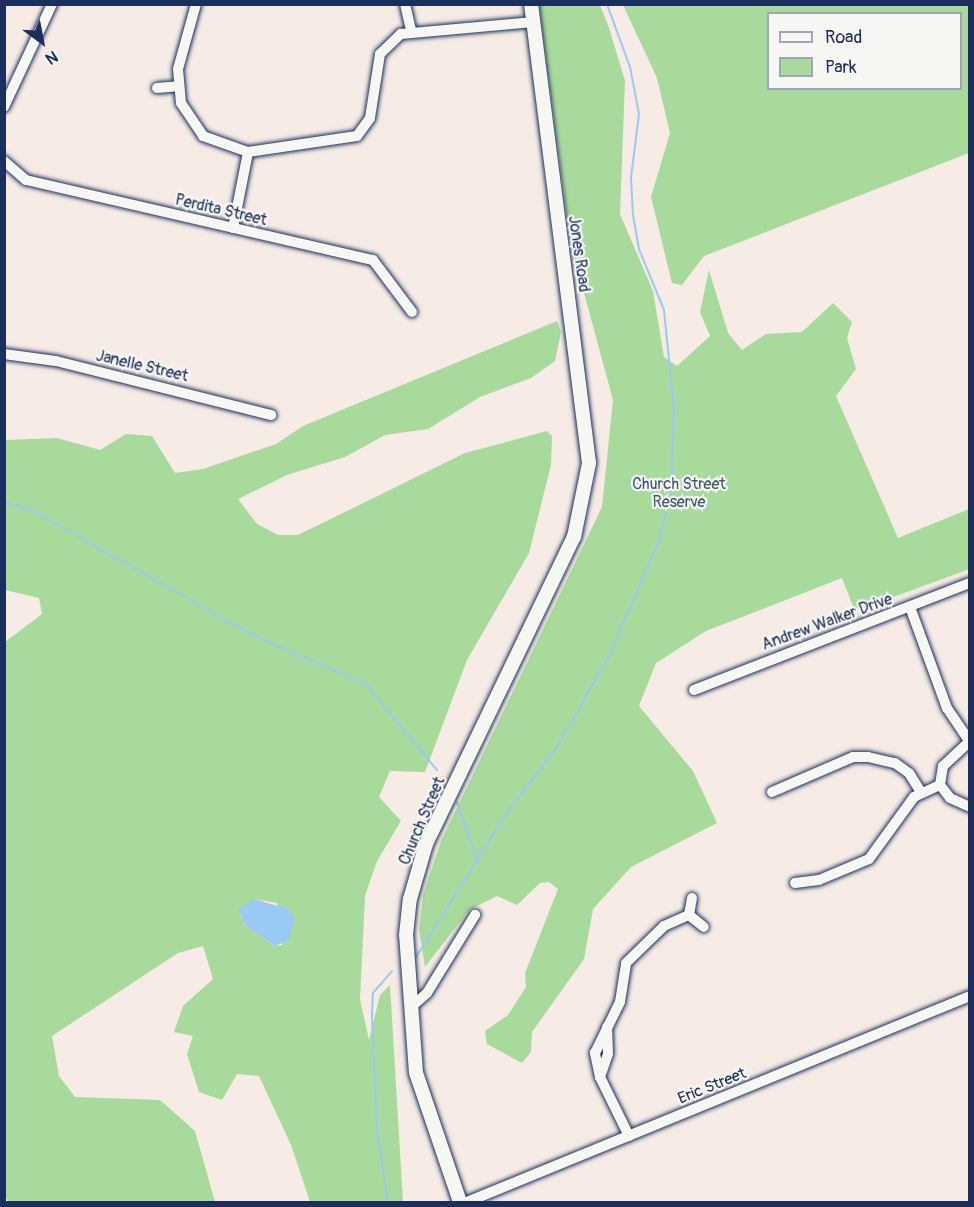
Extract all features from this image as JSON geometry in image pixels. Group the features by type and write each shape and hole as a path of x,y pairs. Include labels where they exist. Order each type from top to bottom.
{"street":[{"path":"4,107 52,4"},
{"path":"196,4 178,86 186,113 203,136 248,152 357,136 370,118 380,54 389,41 411,30 533,22"},
{"path":"405,4 411,30"},
{"name":"Jones Road","path":"531,4 588,427 583,507"},
{"path":"157,88 178,86"},
{"path":"233,228 248,152"},
{"name":"Perdita Street","path":"4,161 26,180 374,260 412,312"},
{"name":"Janelle Street","path":"4,354 56,361 271,415"},
{"name":"Church Street","path":"460,1203 422,1101 411,1007 406,935 420,861 562,567 583,507"},
{"name":"Andrew Walker Drive","path":"694,690 969,583"},
{"path":"910,607 947,708 969,741 943,766 940,785 950,798 969,807"},
{"path":"772,792 853,757 868,756 895,763 909,773 921,792"},
{"path":"795,883 819,880 875,855 921,792 940,785"},
{"path":"689,915 692,898"},
{"path":"411,1007 427,993 475,915"},
{"path":"689,915 704,927"},
{"path":"629,1136 600,1077 608,1054 608,1026 620,1002 626,963 664,926 689,915"},
{"name":"Eric Street","path":"467,1203 969,996"}],"green space":[{"name":"Church Street Reserve","path":"539,5 600,5 609,28 625,81 620,214 653,291 664,357 677,366 710,336 700,312 709,270 728,333 742,350 766,334 802,332 833,303 852,322 847,338 856,369 836,396 898,538 969,509 970,569 855,611 842,578 706,631 656,663 639,706 693,771 717,823 631,867 593,909 584,959 532,1032 531,1052 522,1063 487,1044 485,1031 508,1015 526,987 525,973 558,889 549,882 540,883 517,905 497,896 469,910 425,967 419,929 423,895 441,841 602,507 613,400 570,241"},
{"path":"623,5 969,5 969,153 704,256 682,285 672,283 651,197 670,133 657,78"},
{"path":"557,321 561,332 555,361 531,378 480,397 428,429 385,435 345,457 287,475 238,499 257,524 278,535 298,535 465,453 547,431 552,436 551,465 529,553 467,660 425,772 390,771 379,797 401,821 377,861 365,896 360,999 369,1040 380,995 390,985 403,1202 310,1202 291,1145 259,1076 237,1074 222,1100 199,1092 187,1054 193,1036 174,1032 183,1006 213,979 203,946 178,953 52,1036 59,1076 75,1097 160,1100 195,1131 215,1202 9,1202 4,1195 5,642 42,614 39,598 5,590 5,440 57,438 100,450 126,434 152,436 175,473 203,469 276,444 303,426","holes":["254,899 277,903 282,945 275,946 246,926 240,914"]}],"water":[{"path":"254,899 288,909 295,918 289,940 275,946 246,926 238,909"}],"waterway":[{"path":"416,957 506,814 557,747 608,658 657,546 671,496 674,409 664,310 639,249 633,216 631,178 639,114 630,67 607,4"},
{"path":"4,502 35,512 252,635 366,684 437,770"},
{"path":"457,802 478,862"},
{"path":"388,1202 377,1131 372,1016 373,993 392,971"}]}
